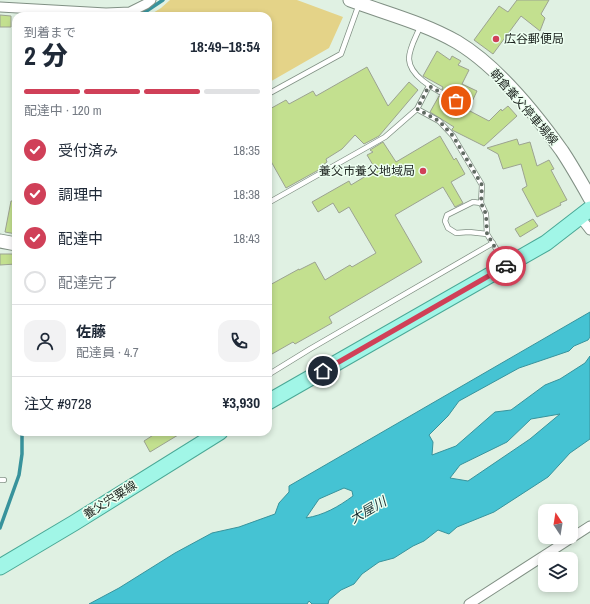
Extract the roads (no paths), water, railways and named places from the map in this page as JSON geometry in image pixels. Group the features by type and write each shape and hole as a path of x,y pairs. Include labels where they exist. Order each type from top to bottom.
{"main road":[{"name":"朝倉養父停車場線","path":"354,2 440,33 458,43 488,65 522,101 562,152 590,198"},
{"path":"272,400 546,243 585,213"},
{"path":"0,241 12,243"},
{"name":"養父宍粟線","path":"0,567 214,436"}],"street":[{"path":"130,12 151,0"},
{"path":"0,7 66,12"},
{"path":"585,213 590,230"},
{"path":"469,604 590,526"}],"lane":[{"path":"272,92 341,54 354,2"},
{"path":"421,26 412,46 409,59 411,69 429,86 456,101"},
{"path":"272,201 385,137 417,109 429,86"},
{"path":"417,109 439,121 453,136 482,185 481,203 486,214 487,234 507,266"},
{"path":"481,203 473,202 447,215 445,221 448,228 456,233 469,232 487,234"},
{"path":"272,372 493,244"}],"water":[{"name":"大屋川","path":"590,312 590,337 588,340 574,346 569,351 519,368 459,401 448,416 429,435 433,442 432,455 456,446 495,412 511,410 545,385 560,379 585,363 590,356 590,439 570,453 548,477 494,512 457,527 449,534 438,530 424,541 394,558 379,562 362,574 354,584 341,590 329,600 328,604 312,604 309,601 307,604 89,604 212,533 239,527 275,514 279,503 289,492 289,486","holes":["560,414 530,439 468,481 450,478 460,465 507,442 531,419","344,488 352,491 353,496 331,510 306,518 319,499"]}],"waterway":[{"path":"145,12 163,0"},
{"path":"0,528 19,475 22,454 22,436"}],"place":[{"name":"広谷郵便局","path":"496,39"},
{"name":"養父市養父地域局","path":"423,171"}]}
